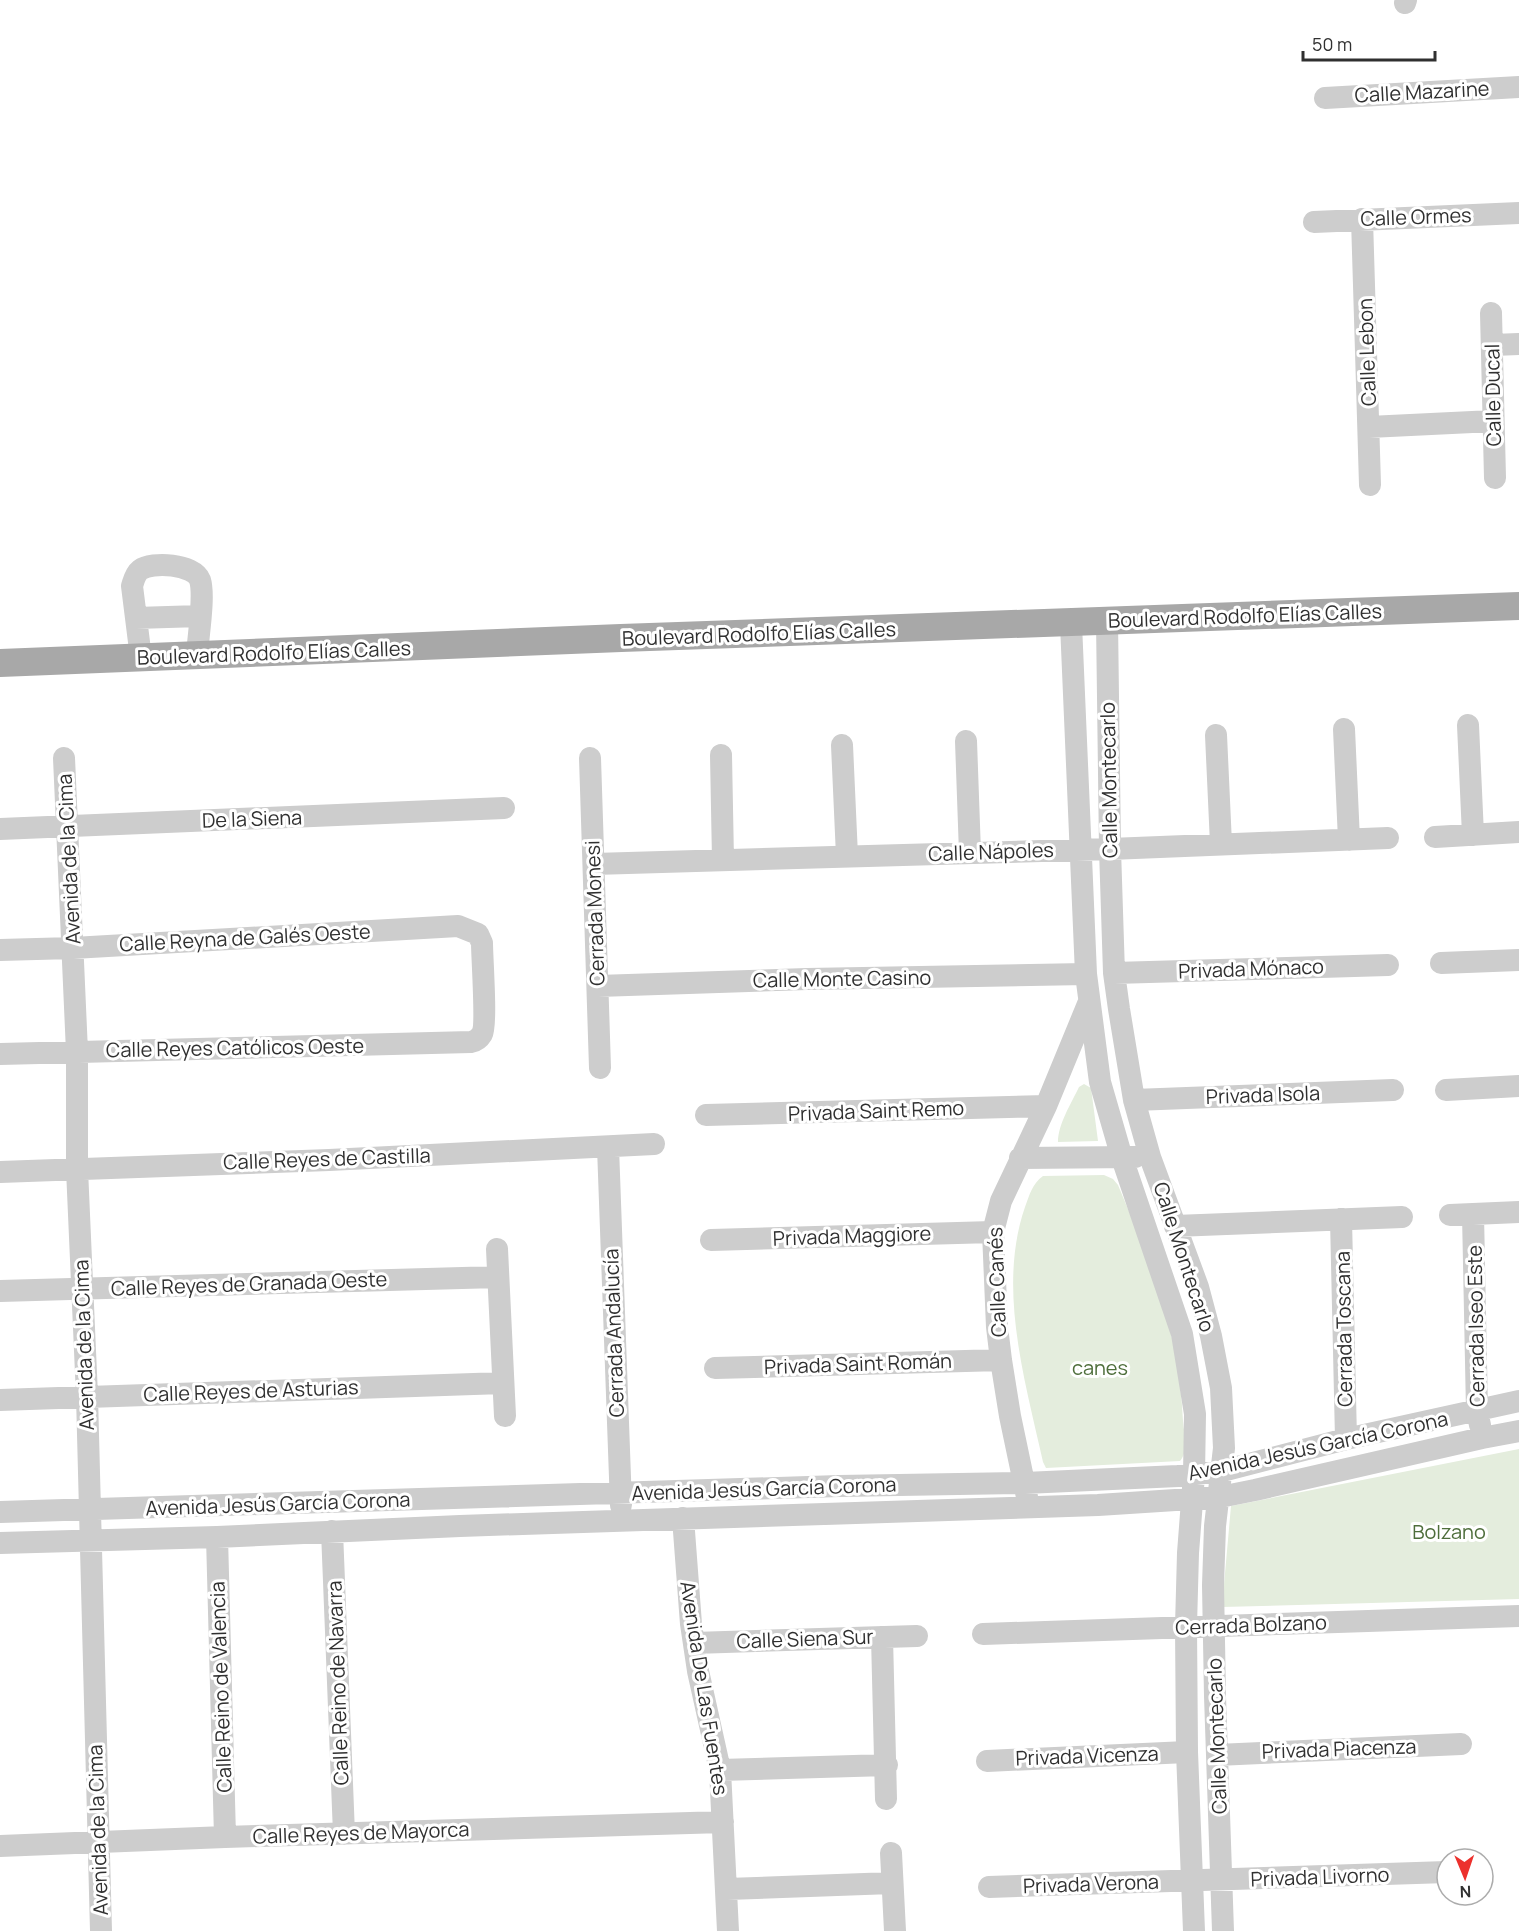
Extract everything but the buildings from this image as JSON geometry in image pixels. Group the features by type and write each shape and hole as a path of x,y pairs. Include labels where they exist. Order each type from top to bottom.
{"main road":[{"name":"Boulevard Rodolfo Elías Calles","path":"0,663 1519,606"}],"street":[{"name":"Calle Mazarine","path":"1325,98 1519,87"},
{"name":"Calle Ormes","path":"1314,222 1519,213"},
{"name":"Calle Lebon","path":"1362,219 1370,485"},
{"name":"Calle Ducal","path":"1491,313 1496,478"},
{"path":"1493,345 1519,344"},
{"path":"1369,426 1493,421"},
{"path":"141,658 132,586 135,575 141,569 150,566 183,567 193,570 200,580 197,655"},
{"path":"136,618 200,615"},
{"name":"Calle Montecarlo","path":"1107,621 1114,973 1134,1100 1150,1157 1198,1287 1221,1388 1222,1471 1215,1526 1213,1626 1223,1931"},
{"name":"Calle Montecarlo","path":"1071,624 1086,974 1100,1082 1122,1158 1182,1334 1195,1414 1186,1626 1187,1752 1194,1931"},
{"path":"1468,725 1473,835"},
{"path":"1344,729 1349,840"},
{"path":"1216,735 1221,844"},
{"path":"966,741 970,853"},
{"path":"842,745 847,856"},
{"path":"721,755 723,860"},
{"name":"Avenida de la Cima","path":"64,758 77,1052 77,1169 87,1396 101,1931"},
{"name":"Cerrada Monesi","path":"590,758 600,1068"},
{"name":"De la Siena","path":"0,829 504,808"},
{"path":"1435,837 1519,832"},
{"name":"Calle Nápoles","path":"594,864 1110,849 1388,838"},
{"name":"Calle Reyna de Galés Oeste","path":"0,950 73,948 458,926 478,934 482,943 483,1032 478,1040 471,1042"},
{"path":"1441,963 1519,960"},
{"name":"Privada Mónaco","path":"1114,973 1388,965"},
{"name":"Calle Monte Casino","path":"598,986 1086,974"},
{"name":"Calle Canés","path":"1028,1507 1000,1360 993,1232 1001,1201 1046,1106 1088,1002"},
{"name":"Calle Reyes Católicos Oeste","path":"0,1054 471,1042"},
{"path":"1446,1090 1519,1086"},
{"name":"Privada Isola","path":"1134,1100 1393,1090"},
{"name":"Privada Saint Remo","path":"706,1115 1046,1106"},
{"name":"Calle Reyes de Castilla","path":"0,1172 654,1144"},
{"name":"Cerrada Andalucía","path":"608,1147 621,1520"},
{"path":"1020,1158 1150,1157"},
{"path":"1450,1215 1519,1212"},
{"name":"Cerrada Iseo Este","path":"1473,1214 1477,1411 1482,1438"},
{"path":"1175,1226 1402,1217"},
{"name":"Cerrada Toscana","path":"1341,1219 1346,1439"},
{"name":"Privada Maggiore","path":"711,1240 993,1232"},
{"path":"497,1249 505,1416"},
{"name":"Calle Reyes de Granada Oeste","path":"0,1291 498,1277"},
{"name":"Privada Saint Román","path":"715,1368 1000,1360"},
{"name":"Calle Reyes de Asturias","path":"0,1400 503,1383"},
{"name":"Avenida Jesús García Corona","path":"0,1512 621,1492 1025,1483 1194,1474 1222,1471 1346,1439 1519,1401"},
{"name":"Avenida Jesús García Corona","path":"0,1544 1028,1507 1220,1497 1519,1431"},
{"name":"Avenida De Las Fuentes","path":"683,1518 688,1598 694,1642 720,1770 728,1931"},
{"name":"Calle Reino de Navarra","path":"332,1531 344,1834"},
{"name":"Calle Reino de Valencia","path":"217,1537 225,1836"},
{"name":"Cerrada Bolzano","path":"983,1634 1519,1616"},
{"name":"Calle Siena Sur","path":"694,1642 917,1636"},
{"path":"882,1637 887,1765 886,1799"},
{"name":"Privada Piacenza","path":"1217,1755 1461,1744"},
{"name":"Privada Vicenza","path":"987,1761 1187,1752"},
{"path":"720,1770 887,1765"},
{"name":"Calle Reyes de Mayorca","path":"0,1846 225,1836 723,1822"},
{"path":"891,1853 895,1931"},
{"name":"Privada Livorno","path":"1192,1881 1435,1872"},
{"name":"Privada Verona","path":"989,1887 1192,1881"},
{"path":"727,1889 892,1883"}],"green space":[{"path":"1084,1084 1091,1088 1098,1141 1058,1142 1060,1128 1066,1114 1079,1087"},
{"name":"canes","path":"1104,1175 1113,1179 1118,1185 1156,1280 1171,1332 1178,1368 1185,1447 1180,1461 1046,1468 1022,1367 1017,1334 1013,1269 1017,1238 1030,1194 1036,1182 1043,1176"},
{"name":"Bolzano","path":"1519,1449 1519,1599 1222,1607 1231,1506"}]}
